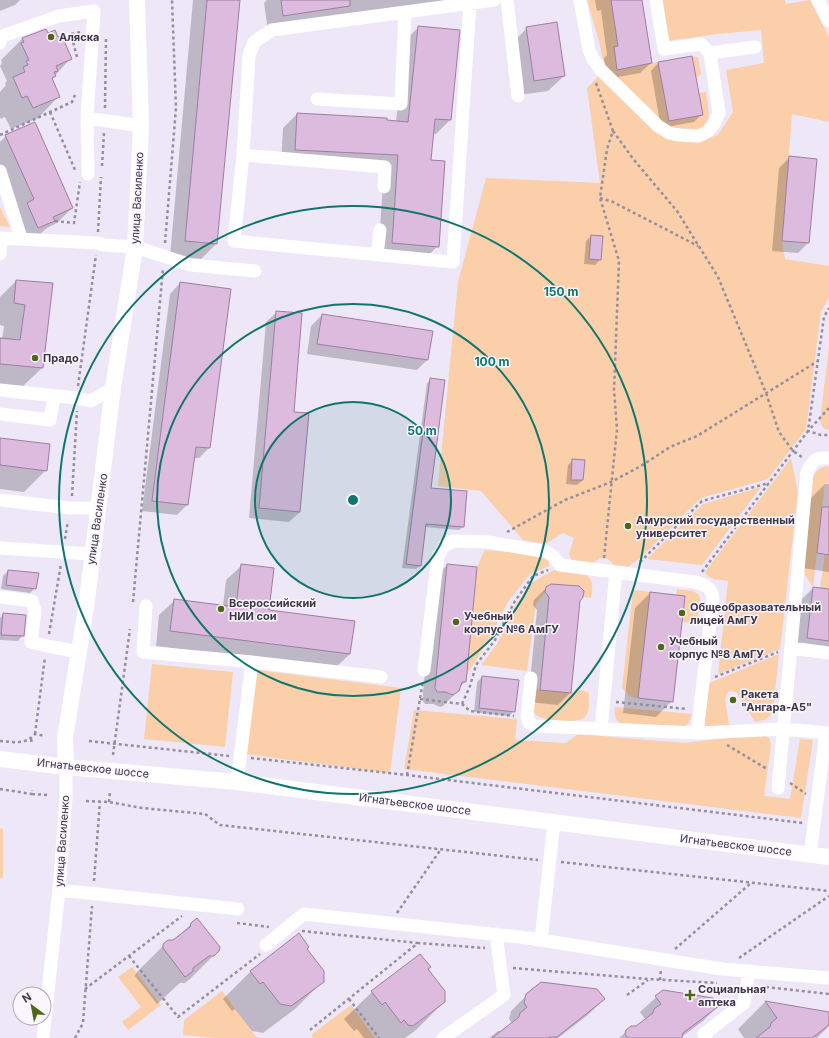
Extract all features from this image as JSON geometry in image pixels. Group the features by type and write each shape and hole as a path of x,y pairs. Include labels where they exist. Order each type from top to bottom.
{"main road":[{"name":"улица Василенко","path":"66,766 66,738 99,508 113,388 135,247 141,126 137,0"},
{"name":"Игнатьевское шоссе","path":"0,758 66,766 237,782 829,857"}],"street":[{"path":"470,3 453,262 234,241 244,155 249,56 254,42 272,30 470,3 494,0"},
{"path":"507,0 518,96"},
{"path":"580,0 589,50 600,69 658,126 669,133 699,136 707,132 714,124 719,113 710,53 701,44 664,49 656,0"},
{"path":"818,0 829,20"},
{"path":"0,43 0,37 59,16 94,11 88,118 88,174"},
{"path":"317,99 401,104 405,12"},
{"path":"710,53 755,47"},
{"path":"88,118 141,126"},
{"path":"244,155 385,167 384,187"},
{"path":"0,171 21,238"},
{"path":"377,255 380,230"},
{"path":"0,254 1,238 97,243 104,245 135,247 190,265 255,271"},
{"path":"0,390 91,401 113,388"},
{"path":"0,414 50,420 54,396"},
{"path":"778,788 806,472 811,463 822,457 829,458"},
{"path":"0,500 70,508 99,508"},
{"path":"424,670 438,556 444,546 453,541 488,542 547,552 554,557 560,565 704,584 711,590 713,598 697,733"},
{"path":"0,548 92,554"},
{"path":"601,729 622,573"},
{"path":"0,597 32,600 35,611 31,642 79,652"},
{"path":"140,606 142,652 252,662 381,677"},
{"path":"791,648 829,653"},
{"path":"237,782 252,662"},
{"path":"530,678 527,716 529,723 535,726 697,733 784,729 828,733 810,854"},
{"name":"улица Василенко","path":"43,1038 59,890 66,798 66,766"},
{"path":"541,940 554,822"},
{"path":"59,890 238,908"},
{"path":"263,949 304,914 496,934 722,969 829,978"},
{"path":"443,1038 504,994 496,934"},
{"path":"706,1038 704,1034 744,1002 748,971"}],"path":[{"path":"140,606 151,416 176,108 172,0"},
{"path":"71,34 77,57 77,64"},
{"path":"102,167 105,121 106,35"},
{"path":"593,59 592,73 613,131 634,160 677,211 718,277 766,393 779,432 793,451 811,463"},
{"path":"0,135 72,102 76,94"},
{"path":"50,112 80,182 74,223 55,221"},
{"path":"602,570 617,429 614,390 619,261 600,198 606,149 613,131"},
{"path":"0,741 20,743 31,739 35,734 47,646 72,495 77,407 76,398 97,243 101,174"},
{"path":"600,198 613,202 699,246"},
{"path":"808,431 824,317 829,308"},
{"path":"488,542 565,500 611,482 641,466 670,447 697,436 818,361"},
{"path":"694,582 808,431 829,408"},
{"path":"808,431 821,435 829,435"},
{"path":"622,573 702,501 770,482"},
{"path":"462,704 470,686 476,665 495,640 515,601 533,576 560,565"},
{"path":"113,755 130,628"},
{"path":"702,683 779,651 791,648"},
{"path":"407,775 424,670"},
{"path":"420,699 462,704 470,711 519,717 527,716"},
{"path":"604,701 699,710"},
{"path":"35,734 46,736"},
{"path":"31,739 32,744"},
{"path":"90,742 407,775 814,824"},
{"path":"0,789 47,795"},
{"path":"109,802 110,791"},
{"path":"86,801 109,802 142,808 205,814 220,825 829,891"},
{"path":"74,1038 83,1022 100,802"},
{"path":"390,923 441,849"},
{"path":"660,980 664,959 751,883"},
{"path":"500,966 660,980 720,983 722,969 829,896"},
{"path":"85,990 182,916 189,917"},
{"path":"234,922 418,943 498,949"},
{"path":"310,1030 418,943"},
{"path":"129,956 178,1017 263,949"},
{"path":"627,995 648,979"},
{"path":"747,985 829,994"},
{"path":"348,999 379,1038"}],"shaded area":[{"path":"587,0 611,0 618,46 614,47 617,69 658,62 669,121 702,115 699,93 706,92 709,113 708,119 704,126 697,130 667,127 607,68 602,57"},
{"path":"662,0 785,0 786,4 810,0 829,37 829,122 792,114 782,241 785,259 829,266 829,297 821,312 806,429 768,479 701,498 641,557 628,567 614,565 608,559 600,558 597,561 583,563 572,561 569,554 574,538 563,533 545,544 523,540 481,491 438,486 458,282 486,178 600,183 587,88 599,76 665,138 694,142 718,135 733,112 726,70 764,63 761,30 668,41"},
{"path":"692,56 698,57 701,74 696,78"},
{"path":"0,207 10,227 0,226"},
{"path":"829,346 829,430 823,428 820,421"},
{"path":"791,458 798,492 780,649 718,674 728,581 709,577 705,572"},
{"path":"829,466 829,483 825,483 813,587 805,575 803,568 812,479 815,473 823,467"},
{"path":"761,487 702,565 647,559 703,504"},
{"path":"485,550 541,555 549,560 549,566 530,574 509,600 487,643 467,674 477,567"},
{"path":"825,554 829,555 829,589 820,588"},
{"path":"554,570 586,575 589,577 592,583 591,598 583,597 584,591 579,586 551,584 546,587 545,592 536,604 527,671 481,665 497,644 517,603 533,582"},
{"path":"677,589 693,591 699,595 700,599 697,624 682,622 685,596 676,595"},
{"path":"633,590 650,592 638,698 631,697 622,688"},
{"path":"779,654 773,710 768,718 755,722 736,692 731,691 728,692 725,698 729,725 709,727 704,725 707,684"},
{"path":"152,664 233,672 225,747 144,739"},
{"path":"257,670 401,688 390,773 245,754"},
{"path":"534,689 571,693 581,690 589,693 587,715 581,719 568,721 551,720 538,716 535,714 533,708"},
{"path":"615,707 692,714 688,724 684,727 624,725 616,718"},
{"path":"414,710 517,719 515,740 566,743 578,734 684,743 762,734 769,738 771,745 764,796 790,799 800,739 813,740 801,818 404,769"},
{"path":"0,828 3,829 3,878 0,878"},
{"path":"132,967 161,1005 128,1030 122,1022 141,1007 118,977"},
{"path":"222,991 257,1038 214,1038 183,1035 184,1020"},
{"path":"351,1005 375,1038 312,1038 312,1034"}],"building":[{"path":"207,0 240,0 217,244 185,241"},
{"path":"281,0 350,0 350,6 283,16"},
{"path":"611,0 642,0 652,63 617,70 614,47 618,46"},
{"path":"557,22 565,76 534,81 526,27"},
{"path":"418,26 460,30 451,120 435,119 431,160 445,161 439,247 392,243 398,155 295,150 297,113 387,118 387,120 408,122"},
{"path":"46,29 48,33 55,30 58,37 62,36 72,59 56,66 58,71 54,72 56,76 52,78 60,97 33,108 27,96 22,98 13,77 25,72 23,67 28,65 26,61 29,60 21,43 24,42 22,38"},
{"path":"692,56 703,115 669,121 658,62"},
{"path":"35,122 73,208 53,217 55,221 38,228 27,203 34,199 5,135"},
{"path":"789,156 817,159 809,243 782,241"},
{"path":"591,235 603,236 601,260 589,259"},
{"path":"16,280 53,283 43,368 0,364 0,338 20,340 25,305 14,303"},
{"path":"180,282 231,289 210,448 196,447 188,505 152,501"},
{"path":"276,311 302,313 294,412 309,413 300,512 259,508"},
{"path":"322,314 433,331 428,360 317,344"},
{"path":"430,378 445,380 431,488 467,491 464,527 426,524 421,566 406,564"},
{"path":"0,438 50,444 47,471 0,465"},
{"path":"572,459 585,460 583,480 571,480"},
{"path":"822,507 829,507 829,555 817,553"},
{"name":"Всероссийский НИИ сои","path":"241,564 274,568 269,610 355,621 350,654 170,631 174,599 236,607"},
{"name":"Учебный корпус №6 АмГУ","path":"447,564 477,567 466,682 462,682 459,691 453,695 445,692 437,692 435,688"},
{"path":"8,570 39,573 36,589 6,585"},
{"path":"551,584 579,586 584,591 583,597 580,601 571,693 540,690 549,597 545,592 546,587"},
{"path":"813,587 829,589 829,641 807,638"},
{"name":"Учебный корпус №8 АмГУ","path":"650,592 685,596 673,702 638,698"},
{"path":"3,613 26,615 24,636 1,635"},
{"path":"482,676 519,680 515,712 479,708"},
{"path":"197,918 220,947 219,951 214,956 209,956 193,968 193,971 185,977 163,948 163,944 168,940 173,940 190,927 191,923"},
{"path":"299,933 309,947 307,949 324,971 324,982 291,1006 280,1004 263,982 260,984 250,971"},
{"path":"420,954 431,967 428,969 445,991 445,1002 413,1026 408,1025 404,1020 401,1023 385,1002 382,1005 371,991"},
{"path":"541,982 597,989 605,999 557,1037 492,1038 519,1017 520,1013 527,1007 524,1003 526,994"},
{"path":"663,990 713,998 719,1006 683,1033 682,1038 628,1038 625,1034 626,1030 631,1026 636,1026 653,1013 654,1009 661,1004 655,996"},
{"path":"765,1001 829,1012 829,1025 812,1038 756,1038 770,1027 771,1023 777,1018"}],"place":[{"name":"Аляска","path":"51,37"},
{"name":"Прадо","path":"35,358"},
{"name":"Амурский государственный университет","path":"628,526"},
{"name":"Всероссийский НИИ сои","path":"221,609"},
{"name":"Общеобразовательный лицей АмГУ","path":"682,613"},
{"name":"Учебный корпус №6 АмГУ","path":"456,622"},
{"name":"Учебный корпус №8 АмГУ","path":"661,647"},
{"name":"Ракета \"Ангара-А5\"","path":"733,700"},
{"name":"Социальная аптека","path":"690,995"}]}
